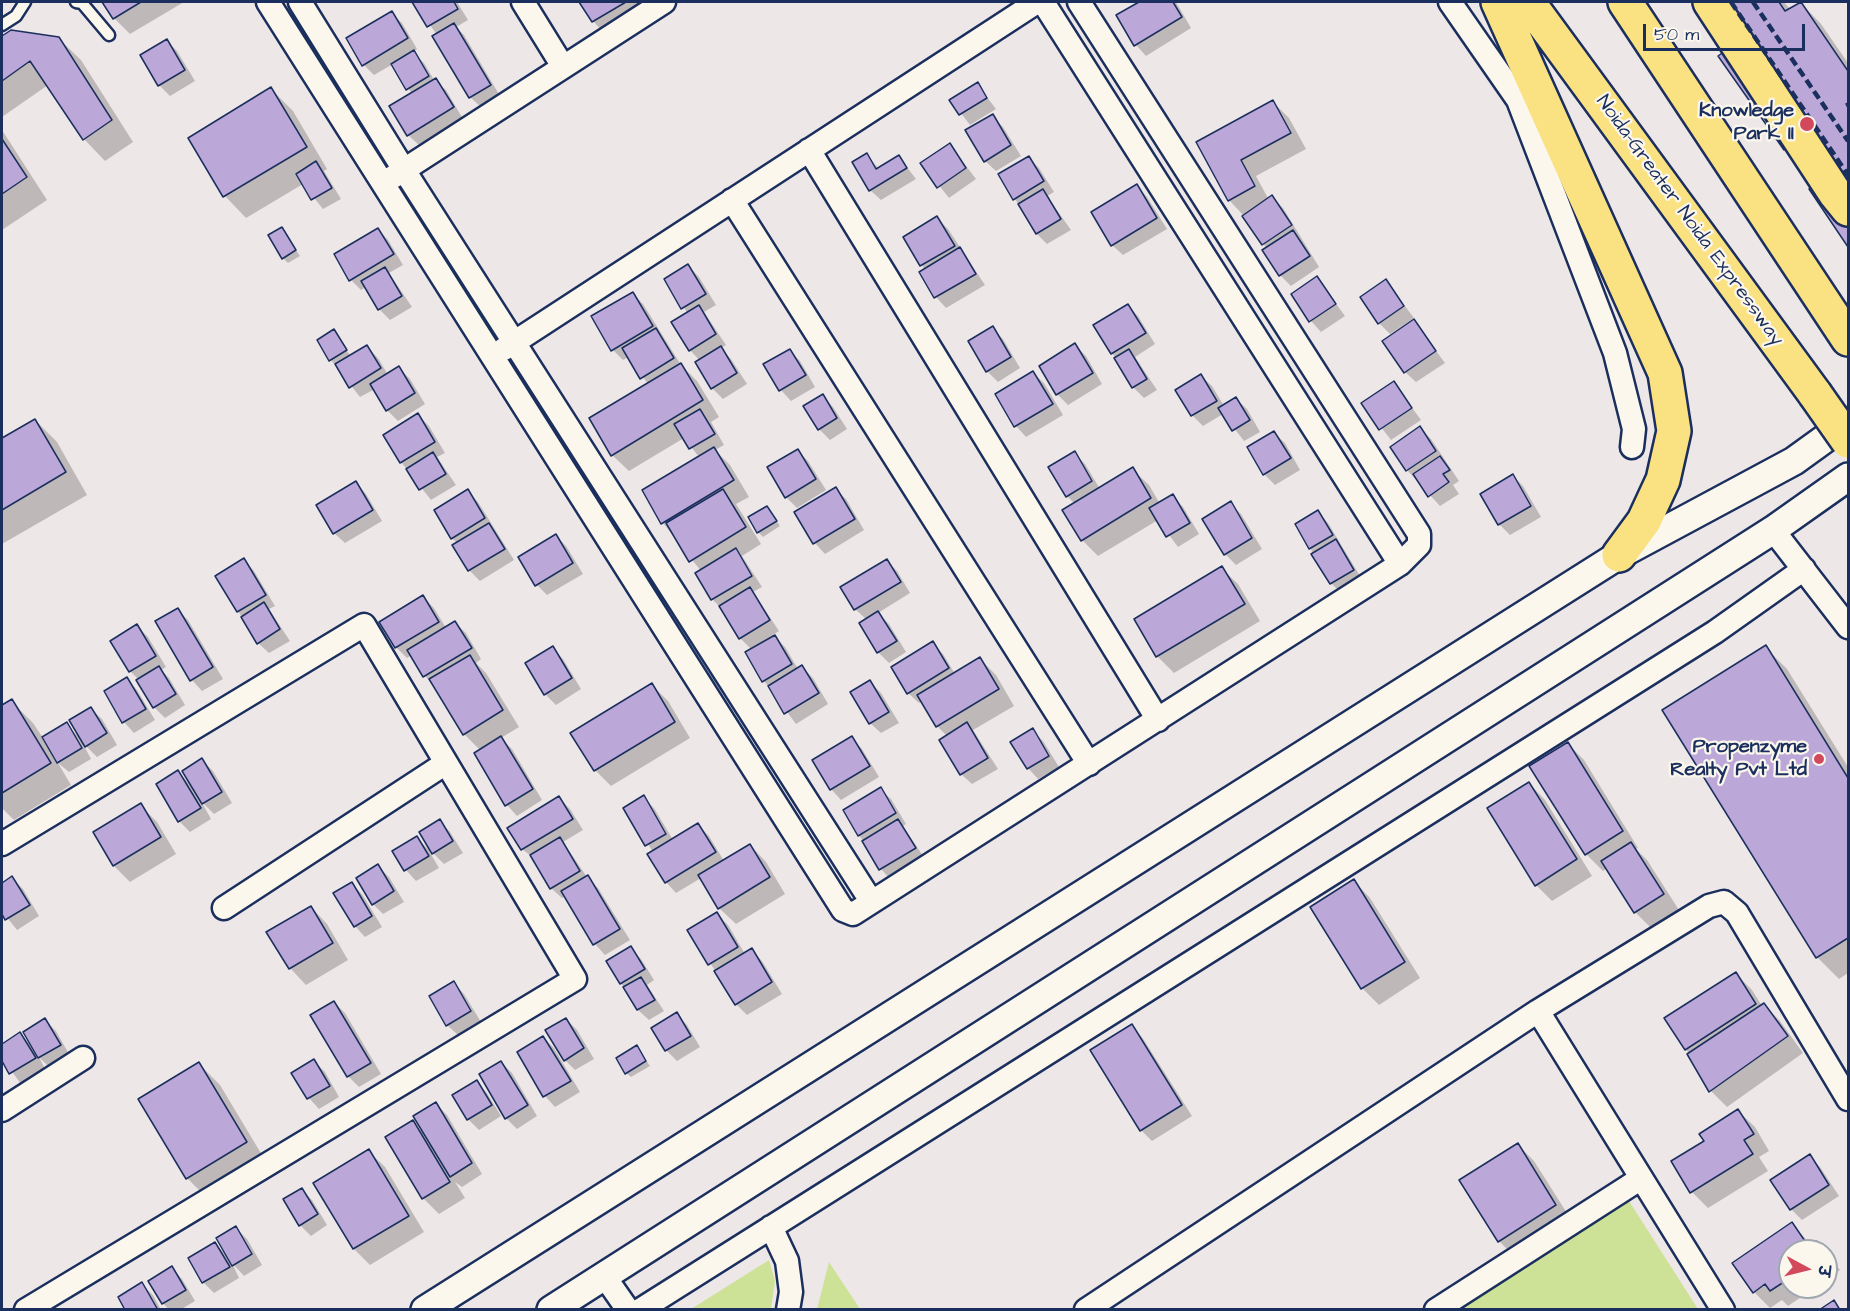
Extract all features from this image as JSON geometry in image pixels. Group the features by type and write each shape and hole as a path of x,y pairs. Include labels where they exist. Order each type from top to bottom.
{"highway":[{"path":"1498,2 1665,373 1674,431 1663,480 1644,521 1619,555"},
{"name":"Noida-Greater Noida Expressway","path":"1528,2 1848,441"},
{"path":"1625,2 1848,339"},
{"path":"1710,2 1835,193 1848,208"}],"street":[{"path":"268,2 843,910 853,914 1400,564 1417,550 1420,540 1419,534 1079,2"},
{"path":"300,2 404,170 871,902"},
{"path":"523,2 562,65"},
{"path":"383,184 562,65 664,2"},
{"path":"492,357 1037,2"},
{"path":"1043,2 1400,564"},
{"path":"1450,2 1518,100 1615,353 1634,429 1632,447"},
{"path":"809,150 1158,720"},
{"path":"732,200 1089,764"},
{"path":"425,1310 1619,555 1794,461 1848,422"},
{"path":"551,1310 1773,530 1848,477"},
{"path":"1773,530 1848,627"},
{"path":"640,1310 1715,632 1804,569"},
{"path":"2,844 364,625 575,979 26,1310"},
{"path":"713,705 736,689"},
{"path":"224,908 446,763"},
{"path":"1086,1310 1538,1011 1709,906 1724,902 1737,913 1848,1099"},
{"path":"1538,1011 1723,1310"},
{"path":"2,1110 83,1058"},
{"path":"1436,1310 1640,1179"},
{"path":"771,1227 787,1261 791,1292 789,1310"},
{"path":"605,1277 628,1310"}],"lane":[{"path":"2,25 16,16 25,2"},
{"path":"76,2 82,3 109,35"}],"green space":[{"path":"1629,1201 1698,1309 1460,1309"},
{"path":"769,1260 775,1281 771,1309 691,1309"},
{"path":"829,1262 860,1309 817,1309"}],"building":[{"path":"102,2 141,2 113,19"},
{"path":"412,2 454,2 458,9 427,27"},
{"path":"579,2 626,2 592,22"},
{"path":"1139,2 1173,2 1182,17 1134,46 1116,15"},
{"name":"Knowledge Park II","path":"1707,2 1779,2 1785,11 1801,2 1848,71 1848,103 1846,104 1848,108 1848,247 1809,189 1826,178 1799,139 1784,150 1718,56 1736,43"},
{"path":"392,11 408,38 362,66 346,38"},
{"path":"454,23 491,85 469,98 432,36"},
{"path":"11,30 59,37 112,120 83,140 30,61 2,81 2,36"},
{"path":"167,39 185,70 158,86 140,55"},
{"path":"414,50 429,76 406,90 391,64"},
{"path":"436,78 454,107 407,136 389,106"},
{"path":"978,82 987,98 959,115 949,100"},
{"path":"271,87 307,147 223,197 188,138"},
{"path":"1273,100 1291,133 1241,160 1255,186 1228,201 1196,142"},
{"path":"993,114 1011,145 984,162 965,130"},
{"path":"2,139 27,177 2,194"},
{"path":"950,143 966,168 937,188 920,163"},
{"path":"867,153 876,169 899,155 907,168 869,191 852,162"},
{"path":"1029,156 1044,181 1013,200 998,174"},
{"path":"316,161 332,188 311,200 296,174"},
{"path":"1137,184 1157,218 1111,246 1091,212"},
{"path":"1043,189 1061,219 1036,234 1018,204"},
{"path":"1272,195 1292,225 1262,245 1242,216"},
{"path":"937,216 955,246 920,266 903,237"},
{"path":"282,227 296,250 282,259 268,235"},
{"path":"378,228 394,254 349,281 334,254"},
{"path":"1293,230 1310,256 1279,276 1262,250"},
{"path":"960,247 976,274 934,298 919,272"},
{"path":"688,264 706,294 681,309 664,279"},
{"path":"385,267 402,296 378,310 361,281"},
{"path":"1317,276 1336,304 1309,322 1291,294"},
{"path":"1386,279 1404,306 1378,324 1360,297"},
{"path":"633,292 653,326 611,351 591,316"},
{"path":"1128,304 1146,333 1111,354 1093,325"},
{"path":"699,305 716,334 689,351 671,322"},
{"path":"1414,319 1436,351 1404,373 1382,341"},
{"path":"993,326 1011,357 986,372 968,341"},
{"path":"656,328 674,358 640,379 622,348"},
{"path":"334,329 347,350 329,361 317,340"},
{"path":"1075,343 1093,373 1056,395 1039,366"},
{"path":"367,345 381,368 349,388 335,364"},
{"path":"721,346 737,373 711,389 695,362"},
{"path":"790,349 806,375 779,391 763,364"},
{"path":"1129,349 1147,379 1132,388 1114,358"},
{"path":"681,363 703,400 611,456 589,418"},
{"path":"399,366 415,393 386,411 370,384"},
{"path":"1033,371 1053,404 1014,427 995,394"},
{"path":"1201,374 1217,401 1191,416 1175,390"},
{"path":"1394,381 1412,408 1379,430 1361,403"},
{"path":"823,394 837,418 818,430 803,406"},
{"path":"1236,397 1250,420 1232,431 1218,408"},
{"path":"700,409 715,434 689,449 674,424"},
{"path":"418,413 435,442 400,463 383,435"},
{"path":"35,419 66,472 2,510 2,438"},
{"path":"1420,426 1436,451 1406,471 1390,447"},
{"path":"1274,431 1291,458 1263,475 1247,447"},
{"path":"714,447 734,480 661,524 642,490"},
{"path":"798,449 816,479 785,498 767,467"},
{"path":"1075,451 1092,481 1066,497 1048,467"},
{"path":"433,452 446,474 419,490 406,469"},
{"path":"1440,456 1450,470 1443,474 1449,482 1428,497 1413,474"},
{"path":"1133,467 1151,498 1081,541 1062,510"},
{"path":"1513,474 1531,506 1498,525 1480,494"},
{"path":"356,481 373,510 333,534 316,505"},
{"path":"836,487 855,519 813,544 794,512"},
{"path":"468,489 485,518 451,539 434,510"},
{"path":"723,489 746,527 689,562 666,523"},
{"path":"1173,494 1190,523 1166,537 1149,508"},
{"path":"1231,501 1252,538 1224,555 1202,519"},
{"path":"767,506 777,521 757,533 748,517"},
{"path":"1318,510 1333,535 1309,549 1295,524"},
{"path":"489,523 505,549 468,571 452,545"},
{"path":"556,534 573,563 535,586 518,557"},
{"path":"1336,539 1354,570 1330,584 1311,554"},
{"path":"736,548 752,576 711,600 695,573"},
{"path":"244,558 266,595 237,612 215,576"},
{"path":"887,559 901,582 854,610 840,587"},
{"path":"1222,566 1245,604 1156,657 1134,619"},
{"path":"750,587 770,620 739,639 719,606"},
{"path":"423,595 439,622 395,648 379,622"},
{"path":"264,602 280,629 257,644 241,617"},
{"path":"178,608 213,667 190,681 155,621"},
{"path":"878,611 897,641 877,653 859,623"},
{"path":"455,621 472,648 423,677 407,650"},
{"path":"137,624 156,656 129,672 110,641"},
{"path":"775,635 792,664 762,682 745,652"},
{"path":"933,641 949,668 907,694 891,667"},
{"path":"1766,645 1848,778 1848,938 1816,958 1662,710"},
{"path":"553,646 572,678 544,695 525,663"},
{"path":"470,655 503,710 463,735 429,679"},
{"path":"980,657 999,689 936,727 917,695"},
{"path":"802,665 819,693 784,714 768,686"},
{"path":"159,666 176,694 153,708 136,680"},
{"path":"127,677 146,709 122,723 104,691"},
{"path":"870,680 889,712 869,724 850,692"},
{"path":"652,683 675,722 594,771 570,733"},
{"path":"12,699 51,763 2,793 2,705"},
{"path":"91,707 107,733 85,747 69,720"},
{"path":"67,722 82,748 57,763 42,737"},
{"path":"967,722 988,758 960,775 939,740"},
{"path":"1033,728 1049,756 1027,769 1010,742"},
{"path":"501,736 533,789 505,806 474,753"},
{"path":"852,736 870,766 830,790 812,760"},
{"path":"1568,742 1623,831 1585,855 1529,766"},
{"path":"202,758 222,792 202,804 182,771"},
{"path":"178,770 201,808 178,822 156,784"},
{"path":"1529,782 1577,859 1535,886 1487,808"},
{"path":"881,787 896,813 858,836 843,810"},
{"path":"644,795 666,834 645,846 623,808"},
{"path":"559,796 573,819 521,850 507,828"},
{"path":"141,803 161,837 113,866 93,832"},
{"path":"440,819 453,841 432,854 419,832"},
{"path":"898,819 916,848 879,870 862,841"},
{"path":"698,823 716,852 665,883 647,854"},
{"path":"417,836 429,856 404,871 392,851"},
{"path":"560,837 580,871 550,889 530,855"},
{"path":"1631,842 1664,894 1634,913 1601,861"},
{"path":"750,844 770,877 718,909 698,875"},
{"path":"378,864 394,891 372,905 356,878"},
{"path":"588,875 620,929 593,945 561,891"},
{"path":"12,876 30,905 5,920 2,914 2,883"},
{"path":"1354,879 1405,962 1361,989 1310,907"},
{"path":"352,882 372,916 354,927 333,893"},
{"path":"311,906 333,943 289,969 266,932"},
{"path":"717,912 738,947 708,965 687,930"},
{"path":"631,946 645,969 620,984 606,961"},
{"path":"752,948 772,982 735,1005 714,971"},
{"path":"1736,972 1756,1004 1685,1050 1664,1018"},
{"path":"641,977 655,1000 637,1010 623,987"},
{"path":"454,981 471,1011 446,1026 429,996"},
{"path":"334,1001 371,1063 347,1077 310,1015"},
{"path":"1764,1003 1788,1036 1709,1092 1687,1054"},
{"path":"677,1012 691,1036 665,1051 651,1028"},
{"path":"45,1018 61,1045 38,1058 23,1032"},
{"path":"566,1018 584,1048 564,1061 545,1030"},
{"path":"1132,1024 1182,1105 1140,1131 1090,1050"},
{"path":"20,1032 36,1058 9,1074 2,1061 2,1044"},
{"path":"543,1036 571,1081 543,1097 517,1052"},
{"path":"637,1045 646,1061 625,1074 616,1058"},
{"path":"314,1059 330,1086 307,1099 291,1073"},
{"path":"501,1061 528,1105 505,1119 479,1074"},
{"path":"199,1062 247,1142 186,1179 138,1099"},
{"path":"477,1080 492,1105 467,1120 452,1095"},
{"path":"436,1102 472,1163 450,1177 413,1116"},
{"path":"1738,1109 1754,1134 1744,1140 1753,1154 1690,1193 1671,1161 1704,1141 1699,1134"},
{"path":"413,1120 450,1182 422,1199 385,1137"},
{"path":"1518,1143 1556,1205 1498,1242 1459,1180"},
{"path":"369,1149 409,1216 353,1249 313,1183"},
{"path":"1810,1154 1829,1185 1790,1210 1770,1180"},
{"path":"302,1188 318,1214 299,1226 283,1199"},
{"path":"1792,1222 1804,1239 1778,1239 1778,1286 1770,1291 1765,1284 1753,1293 1732,1263"},
{"path":"236,1226 252,1254 232,1266 216,1238"},
{"path":"215,1242 230,1267 202,1283 188,1258"},
{"path":"172,1266 186,1290 162,1304 148,1281"},
{"path":"142,1282 158,1310 125,1310 118,1297"},
{"path":"1834,1300 1840,1310 1819,1310"}],"railway":[{"path":"1731,2 1848,175"},
{"path":"1753,2 1848,141"}],"place":[{"name":"Knowledge Park II","path":"1807,124"},
{"name":"Propenzyme Realty Pvt Ltd","path":"1819,759"}]}
